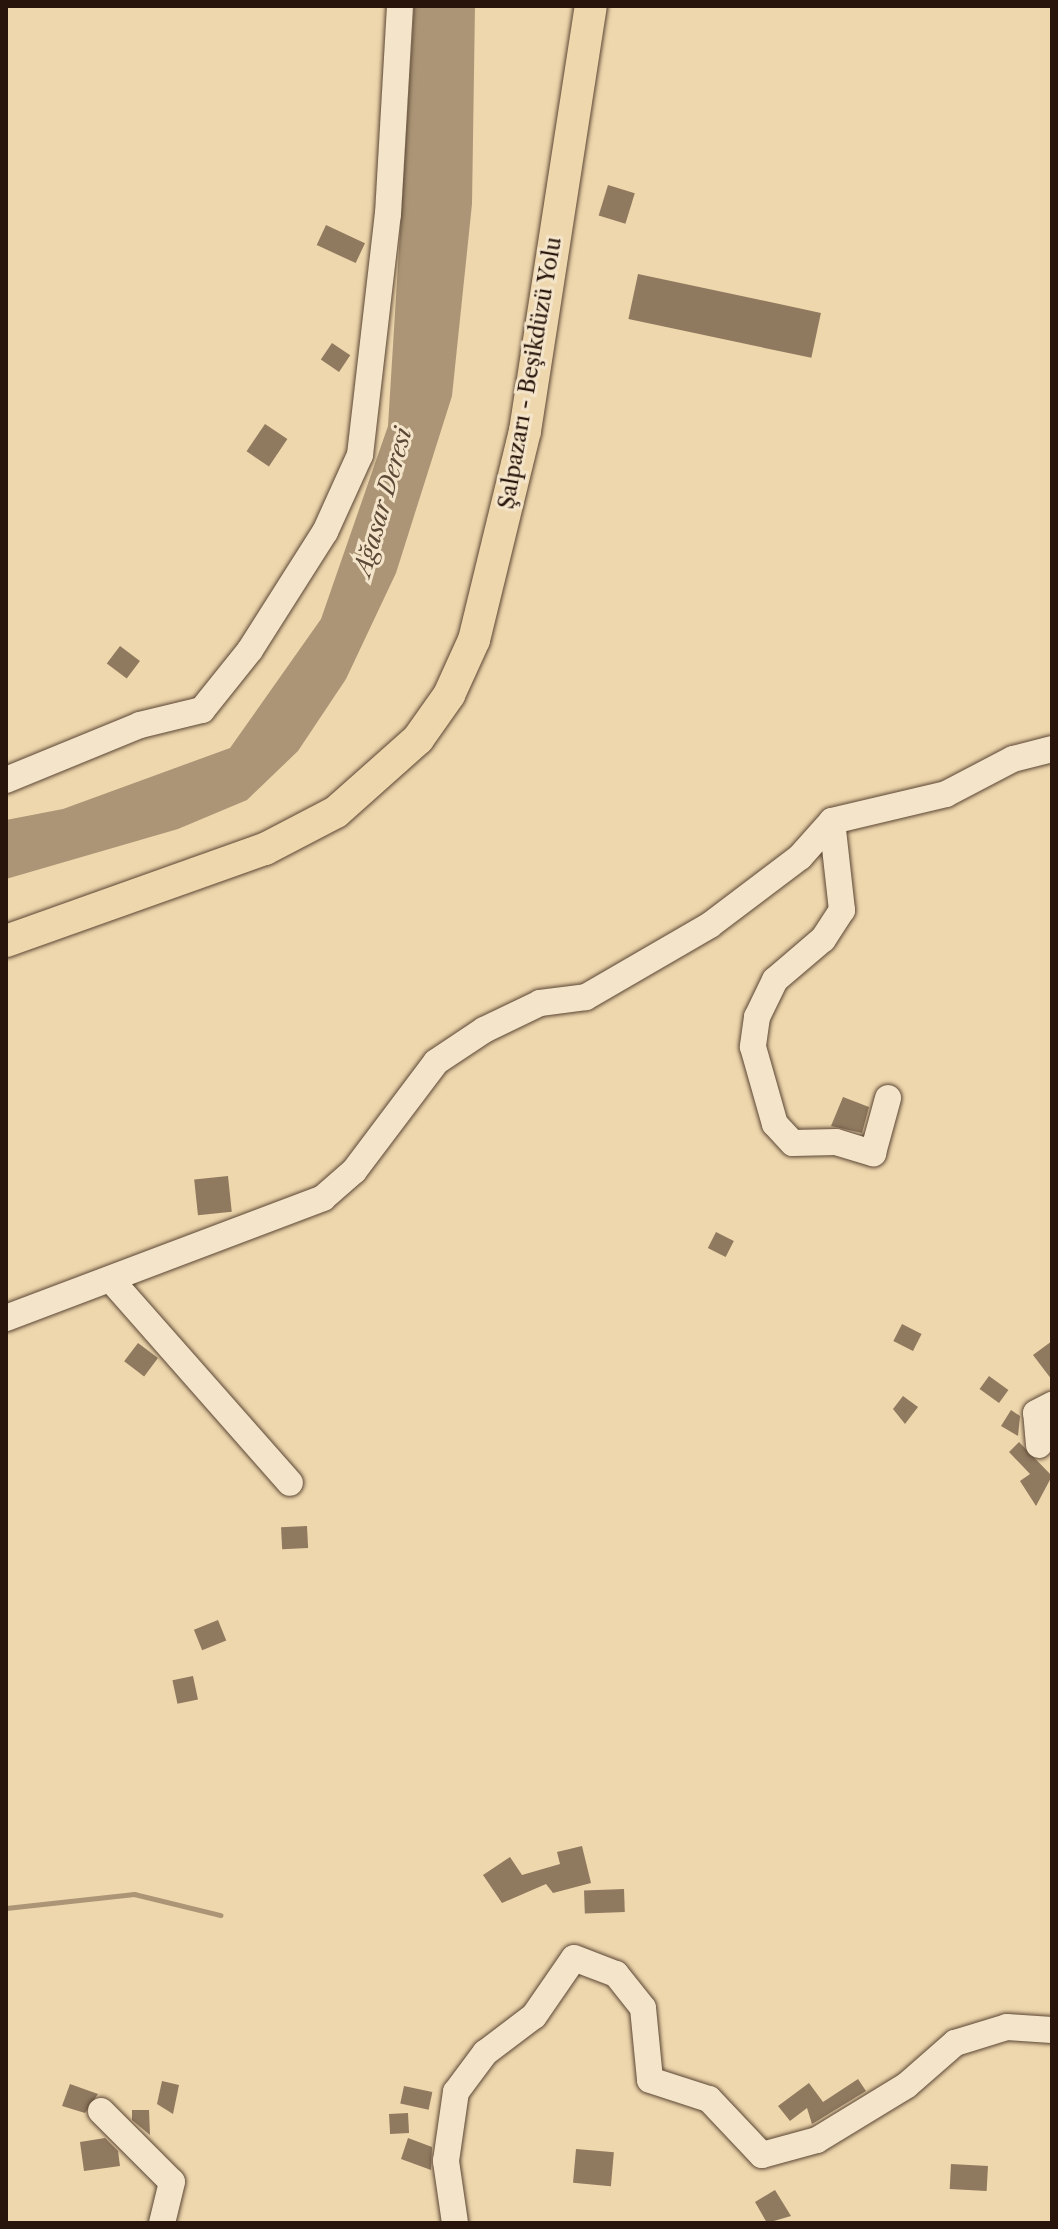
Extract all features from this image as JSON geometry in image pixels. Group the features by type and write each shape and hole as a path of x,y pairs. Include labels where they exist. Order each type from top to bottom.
{"main road":[{"name":"Şalpazarı - Beşikdüzü Yolu","path":"6,941 265,849 336,812 418,739 449,695 474,640 525,431 591,6"}],"street":[{"path":"6,780 140,725 202,710 250,650 325,532 360,455 388,214 400,6"},
{"path":"6,1318 112,1281 323,1198 354,1171 436,1062 540,1003 586,997 710,925 800,857 832,821 946,794 1013,759 1052,749"},
{"path":"832,821 842,910 823,939 775,980 757,1017 753,1047 775,1124 793,1143 836,1142 873,1153 888,1098"},
{"path":"112,1281 290,1483"},
{"path":"1039,1445 1036,1413 1052,1405"},
{"path":"455,2223 446,2161 456,2092 485,2053 534,2016 574,1958 616,1974 643,2008 650,2080 709,2099 762,2155 817,2140 907,2085 955,2043 1007,2027 1052,2030"},
{"path":"101,2111 172,2182 162,2223"}],"water":[{"name":"Ağasar Deresi","path":"414,6 475,6 472,204 452,396 396,573 346,679 298,751 247,800 178,829 6,879 6,820 63,809 230,748 321,619 388,426"}],"building":[{"path":"608,185 635,193 625,224 599,216"},
{"path":"326,225 365,243 356,263 317,245"},
{"path":"638,274 821,313 811,358 628,319"},
{"path":"332,343 350,355 339,372 321,360"},
{"path":"265,424 287,439 269,466 247,451"},
{"path":"120,646 140,661 127,679 107,664"},
{"path":"843,1097 869,1107 862,1133 831,1126"},
{"path":"228,1176 232,1212 198,1215 194,1180"},
{"path":"716,1232 734,1241 726,1257 708,1248"},
{"path":"902,1324 922,1334 913,1351 893,1341"},
{"path":"1052,1341 1052,1380 1033,1355"},
{"path":"138,1343 158,1358 144,1376 124,1361"},
{"path":"989,1376 1008,1390 999,1403 980,1389"},
{"path":"903,1396 918,1407 905,1424 893,1409"},
{"path":"1011,1410 1020,1416 1018,1436 1001,1426"},
{"path":"1019,1442 1052,1476 1036,1506 1020,1481 1030,1474 1009,1452"},
{"path":"307,1526 308,1548 282,1549 281,1527"},
{"path":"218,1620 226,1640 202,1650 194,1630"},
{"path":"193,1676 198,1699 177,1704 172,1680"},
{"path":"582,1846 591,1883 553,1893 546,1884 502,1903 483,1875 510,1857 522,1875 560,1864 557,1852"},
{"path":"624,1889 625,1912 585,1913 584,1890"},
{"path":"858,2079 866,2091 812,2124 807,2108 790,2121 778,2106 809,2083 823,2102"},
{"path":"162,2081 179,2085 173,2114 157,2104"},
{"path":"70,2084 98,2094 85,2113 62,2106"},
{"path":"404,2086 432,2092 429,2110 400,2104"},
{"path":"132,2110 149,2110 150,2135 132,2120"},
{"path":"408,2113 409,2133 390,2134 389,2114"},
{"path":"105,2138 118,2151 120,2166 84,2171 80,2142"},
{"path":"408,2138 432,2147 431,2170 401,2159"},
{"path":"576,2149 614,2152 611,2186 573,2183"},
{"path":"951,2164 988,2166 987,2191 950,2189"},
{"path":"775,2190 791,2216 767,2223 755,2202"}],"waterway":[{"path":"6,1908 134,1894 220,1915"}]}
